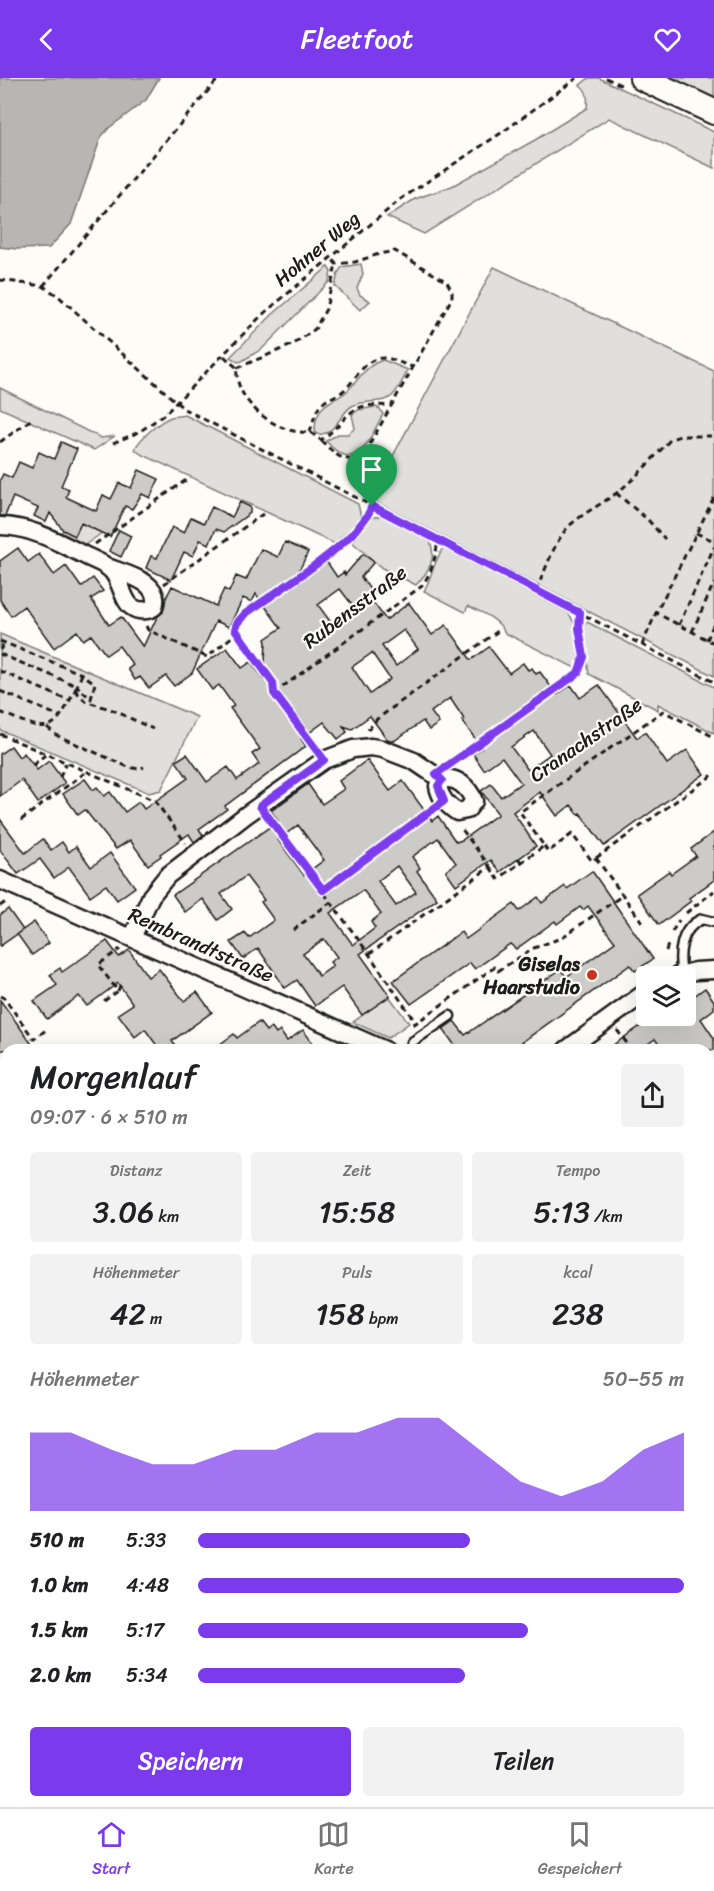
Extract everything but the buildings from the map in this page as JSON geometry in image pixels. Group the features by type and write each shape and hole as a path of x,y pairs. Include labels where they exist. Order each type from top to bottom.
{"main road":[{"path":"642,78 714,112"}],"street":[{"path":"0,526 32,532 144,583 153,590 156,599 154,607 143,611 130,605 121,583 110,568"},
{"path":"132,938 151,896 158,885 174,869 324,760 339,753 371,747 394,751 439,777 458,781 474,801 467,810 457,812 444,801 438,786 439,777"},
{"name":"Rembrandtstraße","path":"0,880 370,1044"},
{"path":"696,973 714,970"},
{"path":"574,1044 636,999"}],"lane":[{"path":"679,966 681,945 691,926 702,920 714,922"},
{"path":"412,1044 450,1016"}],"path":[{"path":"44,286 219,78"},
{"name":"Hohner Weg","path":"113,443 140,432 165,414 262,315 401,199 578,78"},
{"path":"223,356 237,368 237,383 244,396 263,415 299,434 310,432 339,457 350,460 359,457 367,450 414,367 452,298 452,291 447,282 395,251 355,262 336,264"},
{"path":"237,368 294,344 315,329 326,309 336,264 331,257"},
{"path":"0,280 44,286 57,295 176,402 193,414 714,682"},
{"path":"310,432 322,404 343,391 365,366 377,358 387,358 414,367"},
{"path":"321,440 332,432 353,409 374,404 391,406"},
{"path":"0,442 32,419"},
{"path":"536,591 558,542 567,528 616,493 671,439 680,436 714,436"},
{"path":"81,554 189,478"},
{"path":"616,493 648,520 665,539"},
{"path":"642,645 714,499"},
{"path":"143,611 148,630 207,657 233,636 237,623 245,614 336,549 365,520 372,506"},
{"path":"153,590 263,514"},
{"path":"696,533 714,541"},
{"name":"Rubensstraße","path":"274,693 422,586 432,568 438,539"},
{"path":"678,625 714,547"},
{"path":"692,632 714,583"},
{"path":"439,777 578,673 584,657 579,628 580,613"},
{"path":"656,613 714,644"},
{"path":"706,640 714,623"},
{"path":"235,629 273,683 274,693 324,760"},
{"path":"368,730 377,719 498,631"},
{"path":"2,642 82,674 95,683 91,699 76,688 0,652 2,642"},
{"path":"0,671 70,701"},
{"path":"0,712 38,728 47,727 60,717 82,674"},
{"path":"76,688 85,701 113,710 153,729"},
{"path":"0,691 60,717"},
{"name":"Cranachstraße","path":"544,846 520,812 663,711 714,737"},
{"path":"47,727 56,735 128,767 144,767"},
{"path":"0,734 155,801 194,854"},
{"path":"33,765 46,754"},
{"path":"60,777 66,763"},
{"path":"21,820 86,772"},
{"path":"457,812 458,823 498,879 544,846 548,852 572,834 592,861 714,774"},
{"path":"323,890 444,801"},
{"path":"260,806 369,954 415,1024"},
{"path":"518,858 522,862"},
{"path":"596,858 642,922"},
{"path":"369,954 490,867"},
{"path":"406,1030 495,967 498,971 534,948 561,938 622,895"},
{"path":"293,930 332,902"},
{"path":"118,991 98,965 132,938"},
{"path":"104,1001 118,991 121,983"},
{"path":"0,996 4,998 34,1039 46,1030"},
{"path":"609,1018 628,1044"}],"shaded area":[{"path":"0,78 159,78 146,100 109,128 101,137 71,224 49,248 0,247"},
{"path":"589,78 599,78 714,132 714,168 609,118 424,234 387,217 415,199 452,186 587,108 587,95 580,85"},
{"path":"661,78 714,78 714,103"},
{"path":"361,264 363,274 357,288 360,295 370,301 360,310 335,286 342,267"},
{"path":"328,267 331,272 329,282 262,349 238,362 230,357 272,315"},
{"path":"494,267 714,371 714,676 370,499"},
{"path":"383,360 408,370 393,395 384,400 352,406 332,429 316,434 316,421 325,405 343,394 368,369"},
{"path":"0,388 101,438 115,436 94,450 0,408"},
{"path":"376,407 383,414 361,451 346,456 326,441 338,434 348,434 355,428 352,415 358,410"},
{"path":"185,415 358,504 361,517 335,544 139,453 135,449 145,436 161,422 171,417"},
{"path":"382,516 430,541 432,559 425,575 416,585 382,568 352,542 372,517"},
{"path":"81,523 102,533 85,545 60,534 63,530 75,536"},
{"path":"444,548 569,613 578,640 577,669 505,633 499,624 484,613 468,606 465,612 424,591"},
{"path":"587,622 714,687 714,733 658,704 658,710 589,674 582,628"},
{"path":"0,634 197,717 161,790 149,793 0,730"},
{"path":"389,996 409,1023 388,1038 353,1022"}],"place":[{"name":"Giselas Haarstudio","path":"592,975"}],"route":[{"path":"372,506 580,613 579,628 584,657 578,673 436,774 442,780 438,786 444,801 323,890 260,806 324,760 274,693 273,683 235,629 240,618 245,614 336,549 365,520 372,506"}]}
